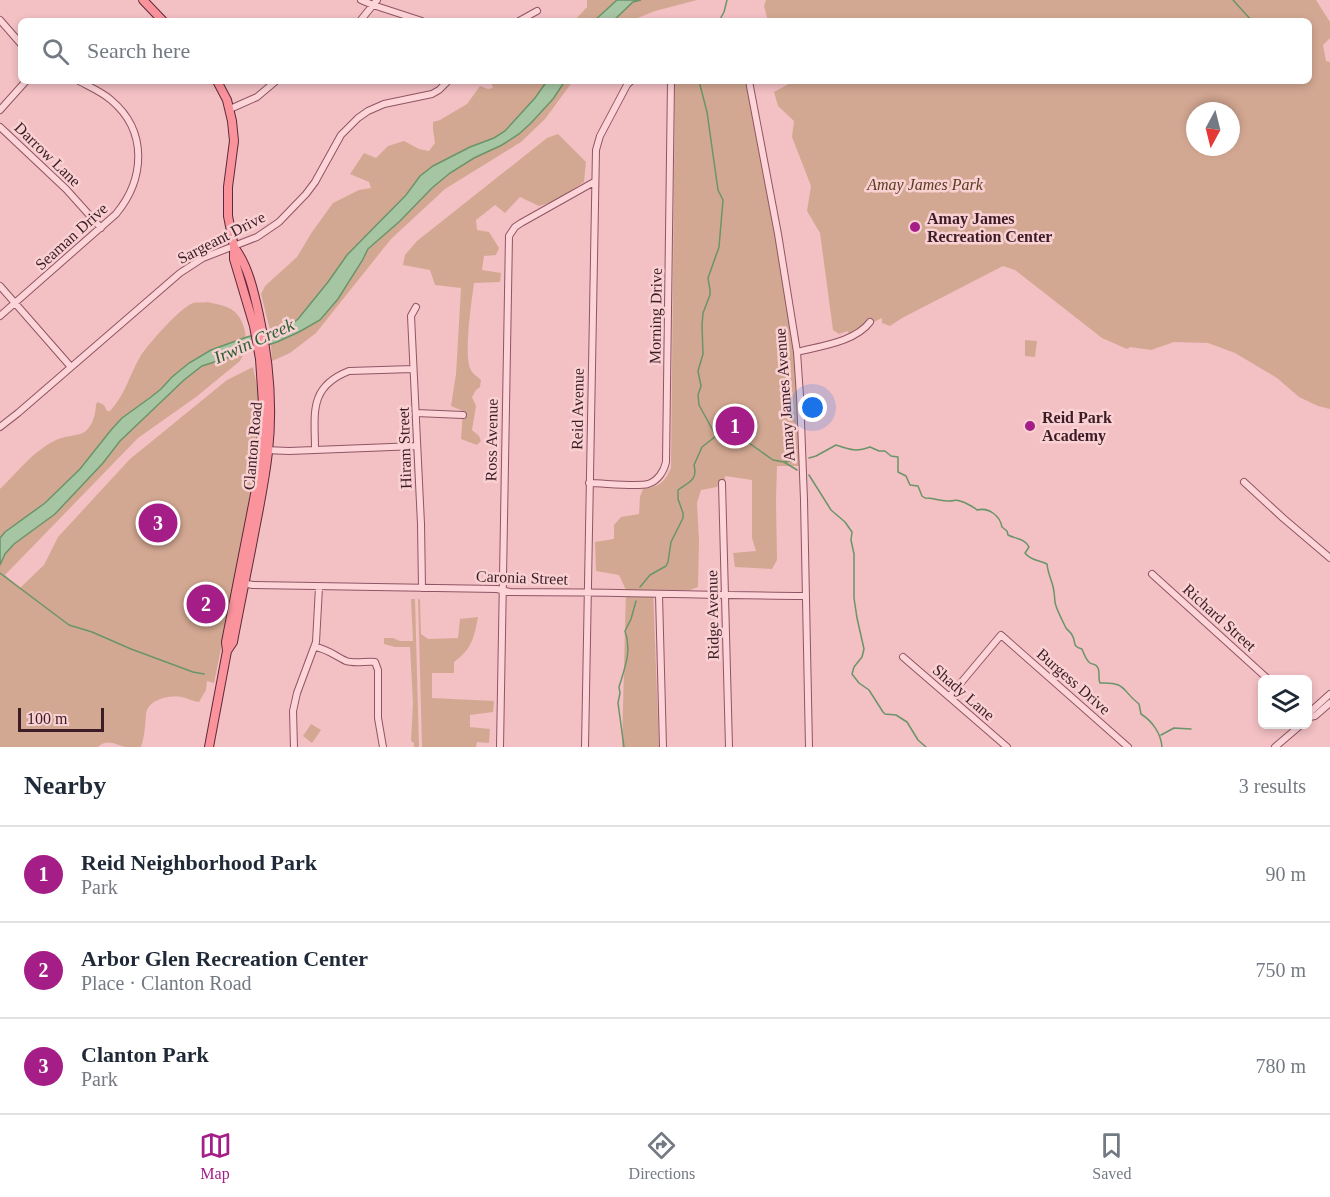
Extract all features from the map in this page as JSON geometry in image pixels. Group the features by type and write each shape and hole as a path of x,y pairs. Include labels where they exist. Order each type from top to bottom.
{"main road":[{"path":"143,0 160,18"},
{"name":"Clanton Road","path":"209,747 227,651 233,642 241,583 264,480 270,396 258,324 234,259 228,216 228,187 234,141 230,109 219,84"}],"street":[{"path":"361,0 414,18"},
{"path":"362,18 375,3"},
{"path":"524,18 537,11"},
{"path":"0,20 18,41"},
{"path":"0,110 23,84"},
{"name":"Seaman Drive","path":"0,315 116,214 129,196 136,180 138,147 131,126 120,109 104,94 85,84"},
{"path":"230,109 257,97 272,84"},
{"name":"Sargeant Drive","path":"0,427 180,273 203,258 234,247 270,229 306,194 341,135 358,118 384,104 432,94 446,84"},
{"name":"Reid Avenue","path":"585,747 596,150 600,136 628,84"},
{"name":"Morning Drive","path":"589,483 648,484 663,471 666,462 671,84"},
{"name":"Amay James Avenue","path":"750,84 778,234 797,352 809,747"},
{"name":"Darrow Lane","path":"0,128 66,189 101,228"},
{"name":"Ross Avenue","path":"500,747 509,236 520,223 594,182"},
{"path":"0,286 71,367"},
{"name":"Hiram Street","path":"416,307 411,316 422,588"},
{"path":"797,352 854,336 870,322"},
{"path":"315,449 314,411 321,391 330,381 349,371 413,369"},
{"path":"416,414 463,415"},
{"path":"265,450 417,446"},
{"path":"1244,482 1330,558"},
{"name":"Ridge Avenue","path":"722,483 729,747"},
{"name":"Richard Street","path":"1152,574 1263,675"},
{"name":"Caronia Street","path":"241,583 320,587 498,589 510,592 806,596"},
{"path":"294,747 293,711 297,693 315,647 320,587"},
{"path":"659,595 663,747"},
{"name":"Burgess Drive","path":"949,697 1000,635 1128,747"},
{"path":"315,647 325,649 352,662 375,662 378,670 378,718 383,747"},
{"name":"Shady Lane","path":"903,657 1007,747"},
{"path":"1312,710 1330,694"},
{"path":"1312,716 1330,703"},
{"path":"1275,747 1296,729"}],"green space":[{"path":"587,0 617,0 597,18 577,18 587,7"},
{"path":"697,0 638,18 616,18 633,2"},
{"name":"Amay James Park","path":"766,0 1316,0 1330,22 1330,38 1323,45 1326,61 1330,62 1330,409 1299,397 1277,378 1235,353 1208,343 1174,342 1151,350 1130,347 1127,349 1102,338 1015,270 1003,266 890,326 882,323 882,318 849,334 848,331 839,334 833,330 820,233 807,211 811,186 792,137 794,121 778,106 774,92 789,84 1312,84 1312,18 767,18 764,6"},
{"path":"492,84 545,84 505,131 433,166 420,176 406,194 347,255 298,319 293,323 270,330 261,294 265,286 297,257 333,203 359,190 371,188 369,182 350,174 364,153 376,158 388,146 404,141 419,149 429,151 435,143 433,122 467,104 480,86 493,88"},
{"path":"563,84 571,84 545,119 521,142 445,189 391,239 316,333 290,353 272,361 271,344 299,332 351,276 368,250 432,188 474,158 519,134 553,99"},
{"path":"675,84 748,84 794,345 798,397 799,466 777,466 777,560 772,569 735,567 733,553 756,551 752,538 752,480 725,476 725,483 701,490 697,503 698,587 690,590 653,590 659,747 622,747 626,590 619,575 596,571 595,542 614,539 614,525 621,517 639,514 643,489 661,483 671,468"},
{"path":"558,134 586,162 584,182 555,201 539,206 520,197 505,213 495,205 476,220 477,230 489,232 499,248 496,255 484,256 482,270 501,273 500,282 474,283 468,354 471,370 481,380 480,387 472,397 476,406 472,430 481,441 477,445 461,439 463,411 451,406 456,374 461,288 435,285 430,270 403,265 405,255 417,241 547,138"},
{"path":"208,302 231,309 241,319 246,341 240,361 196,397 138,438 5,575 20,588 44,565 58,537 130,459 227,380 253,367 259,396 257,455 214,683 207,681 206,690 199,702 181,697 170,697 150,705 146,714 141,747 105,743 98,747 0,747 0,489 33,456 48,445 59,439 86,431 93,420 98,402 110,411 123,392 140,357 156,336 187,306 193,303"},
{"path":"1025,340 1037,341 1035,357 1025,356"},
{"path":"418,598 420,600 421,634 428,639 458,638 460,619 478,617 471,642 465,652 454,662 454,673 432,673 432,698 494,701 493,712 470,715 470,727 490,729 489,743 477,742 476,747 422,747"},
{"path":"411,599 415,599 419,747 414,747 411,741 413,703 410,647 384,644 384,638 413,641"},
{"path":"311,724 321,730 312,743 303,736"}],"water":[{"path":"617,0 641,0 633,2 616,18 597,18"},
{"name":"Irwin Creek","path":"545,84 563,84 553,99 519,134 450,173 368,249 338,299 320,320 277,342 202,366 184,380 120,441 103,463 55,514 14,544 5,554 0,565 0,538 45,503 80,469 122,418 161,389 189,363 211,350 293,323 328,282 347,255 406,195 420,176 433,166 505,131"}],"waterway":[{"path":"721,18 727,0"},
{"path":"1233,0 1249,18"},
{"path":"700,84 707,112 718,190 723,200 719,247 708,278 710,295 703,313 703,354 698,371 701,386 698,395 699,405 716,436"},
{"path":"640,587 650,575 666,566 671,542 683,518 678,490 694,477 694,465 702,447 716,436 742,440 773,460 784,462 797,470"},
{"path":"809,458 836,445 853,450 870,447 885,451 891,456 898,457 898,472 906,476 910,485 918,486 925,498 959,500 977,510 993,513 1008,535 1027,544 1029,547 1025,553 1027,556 1047,564 1056,606 1075,645 1082,649 1091,664 1097,666 1100,683 1115,684 1123,688 1139,704 1141,714 1158,732 1162,747"},
{"path":"784,462 796,460"},
{"path":"809,475 831,510 845,522 852,532 854,598 864,649 852,674 869,690 885,714 896,715 907,722 918,740 926,747"},
{"path":"0,573 69,625 193,672 204,674"},
{"path":"624,747 618,703 619,687 628,652 625,631 636,601"},
{"path":"1161,735 1174,728 1191,729"}],"place":[{"name":"Amay James Recreation Center","path":"915,227"},
{"name":"Reid Neighborhood Park","path":"735,426"},
{"name":"Reid Park Academy","path":"1030,426"},
{"name":"Clanton Park","path":"158,523"},
{"name":"Arbor Glen Recreation Center","path":"206,604"}]}
